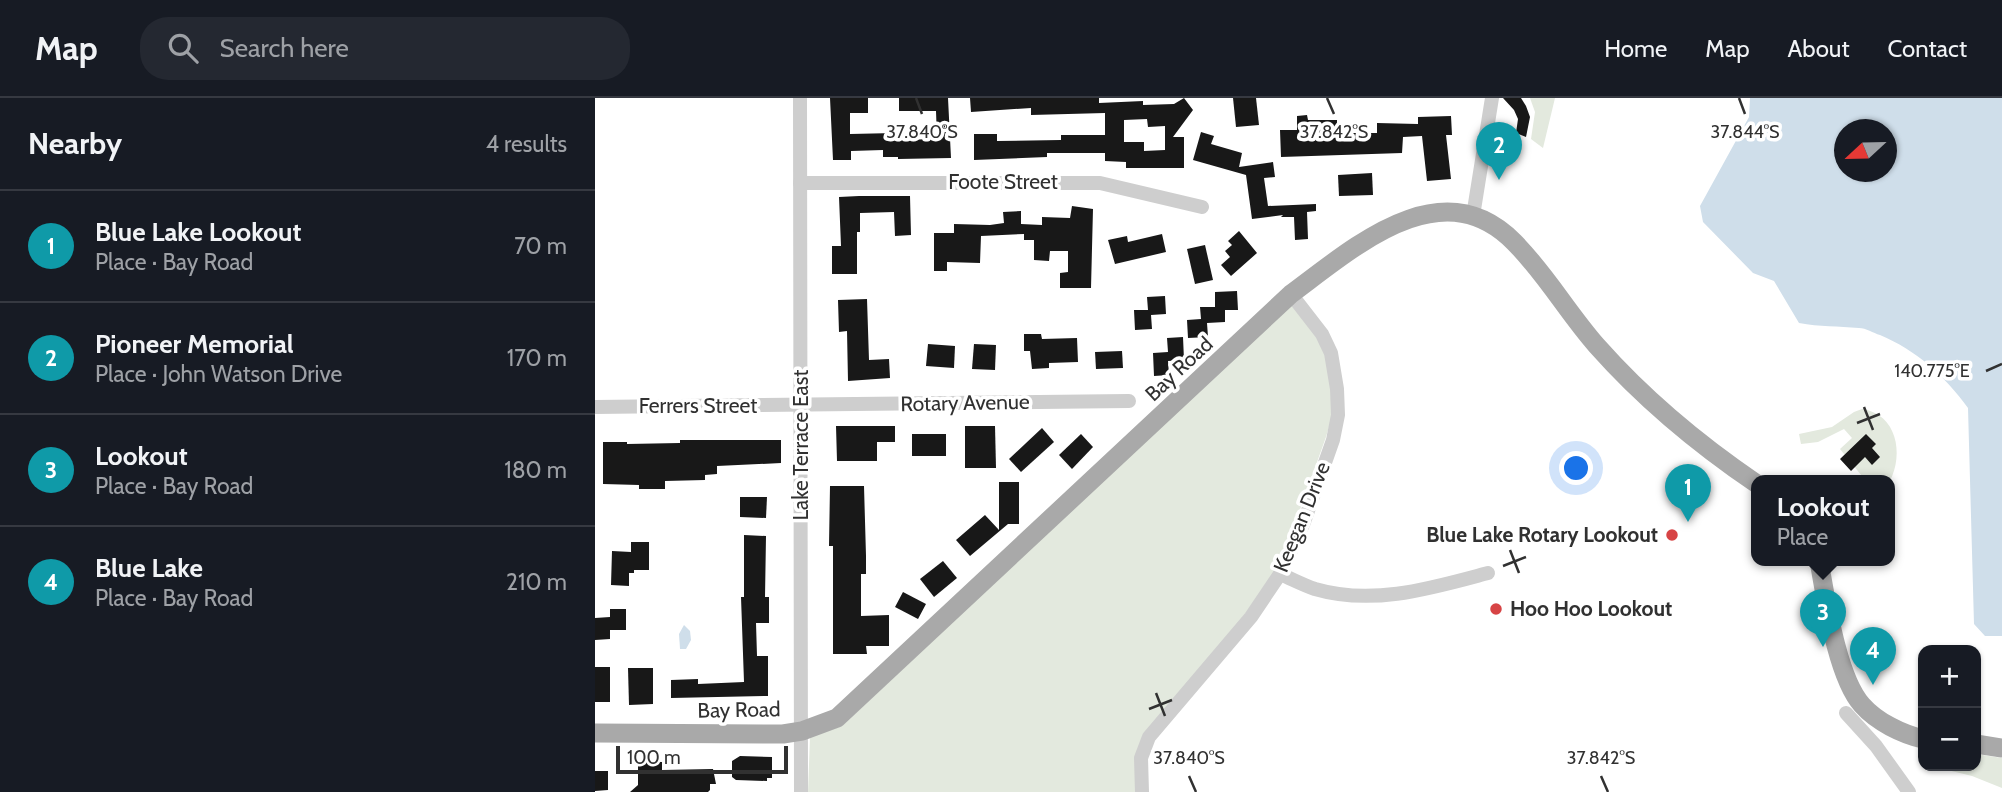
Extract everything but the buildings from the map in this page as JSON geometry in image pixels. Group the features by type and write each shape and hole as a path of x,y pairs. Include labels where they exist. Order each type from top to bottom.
{"main road":[{"name":"Bay Road","path":"595,733 783,734 802,731 837,718 1291,294 1381,230 1408,218 1441,213 1473,216 1511,239 1545,277 1597,346 1660,409 1702,446 1751,480"},
{"path":"1820,566 1835,641 1846,675 1861,704 1893,728 1918,737"},
{"path":"1981,745 2002,748"}],"street":[{"name":"Lake Terrace East","path":"800,98 801,792"},
{"path":"1473,216 1492,98"},
{"name":"Foote Street","path":"800,183 1100,183 1202,206"},
{"name":"Keegan Drive","path":"1142,792 1141,758 1149,737 1251,617 1280,574 1304,522 1333,440 1338,415 1336,370 1322,334 1291,294"},
{"name":"Rotary Avenue","path":"800,406 1129,401"},
{"name":"Ferrers Street","path":"595,407 800,406"},
{"path":"1280,574 1314,589 1373,596 1419,592 1487,573"},
{"path":"1846,713 1876,746 1909,792"}],"shaded area":[{"path":"1530,98 1555,98 1543,148 1531,139 1535,112"},
{"path":"1292,304 1318,336 1330,366 1332,416 1326,437 1274,573 1246,613 1144,737 1137,792 808,792 810,737 842,726"},
{"path":"1862,409 1874,412 1890,427 1897,448 1892,475 1861,475 1840,449 1852,438 1844,429 1818,442 1801,444 1799,434 1832,427"},
{"path":"1981,755 2002,758 2002,788 1952,771 1981,771"}],"water":[{"path":"1750,98 2002,98 2002,636 1985,636 1974,624 1968,408 1950,385 1929,365 1893,341 1862,328 1799,323 1774,281 1753,273 1703,222 1700,206 1749,117"},
{"path":"684,625 690,631 691,640 686,649 680,649 679,634"}],"place":[{"name":"Pioneer Memorial","path":"1499,180"},
{"name":"Blue Lake Lookout","path":"1688,522"},
{"name":"Blue Lake Rotary Lookout","path":"1672,535"},
{"name":"Hoo Hoo Lookout","path":"1496,609"},
{"name":"Lookout","path":"1823,647"},
{"name":"Blue Lake","path":"1873,685"}]}
